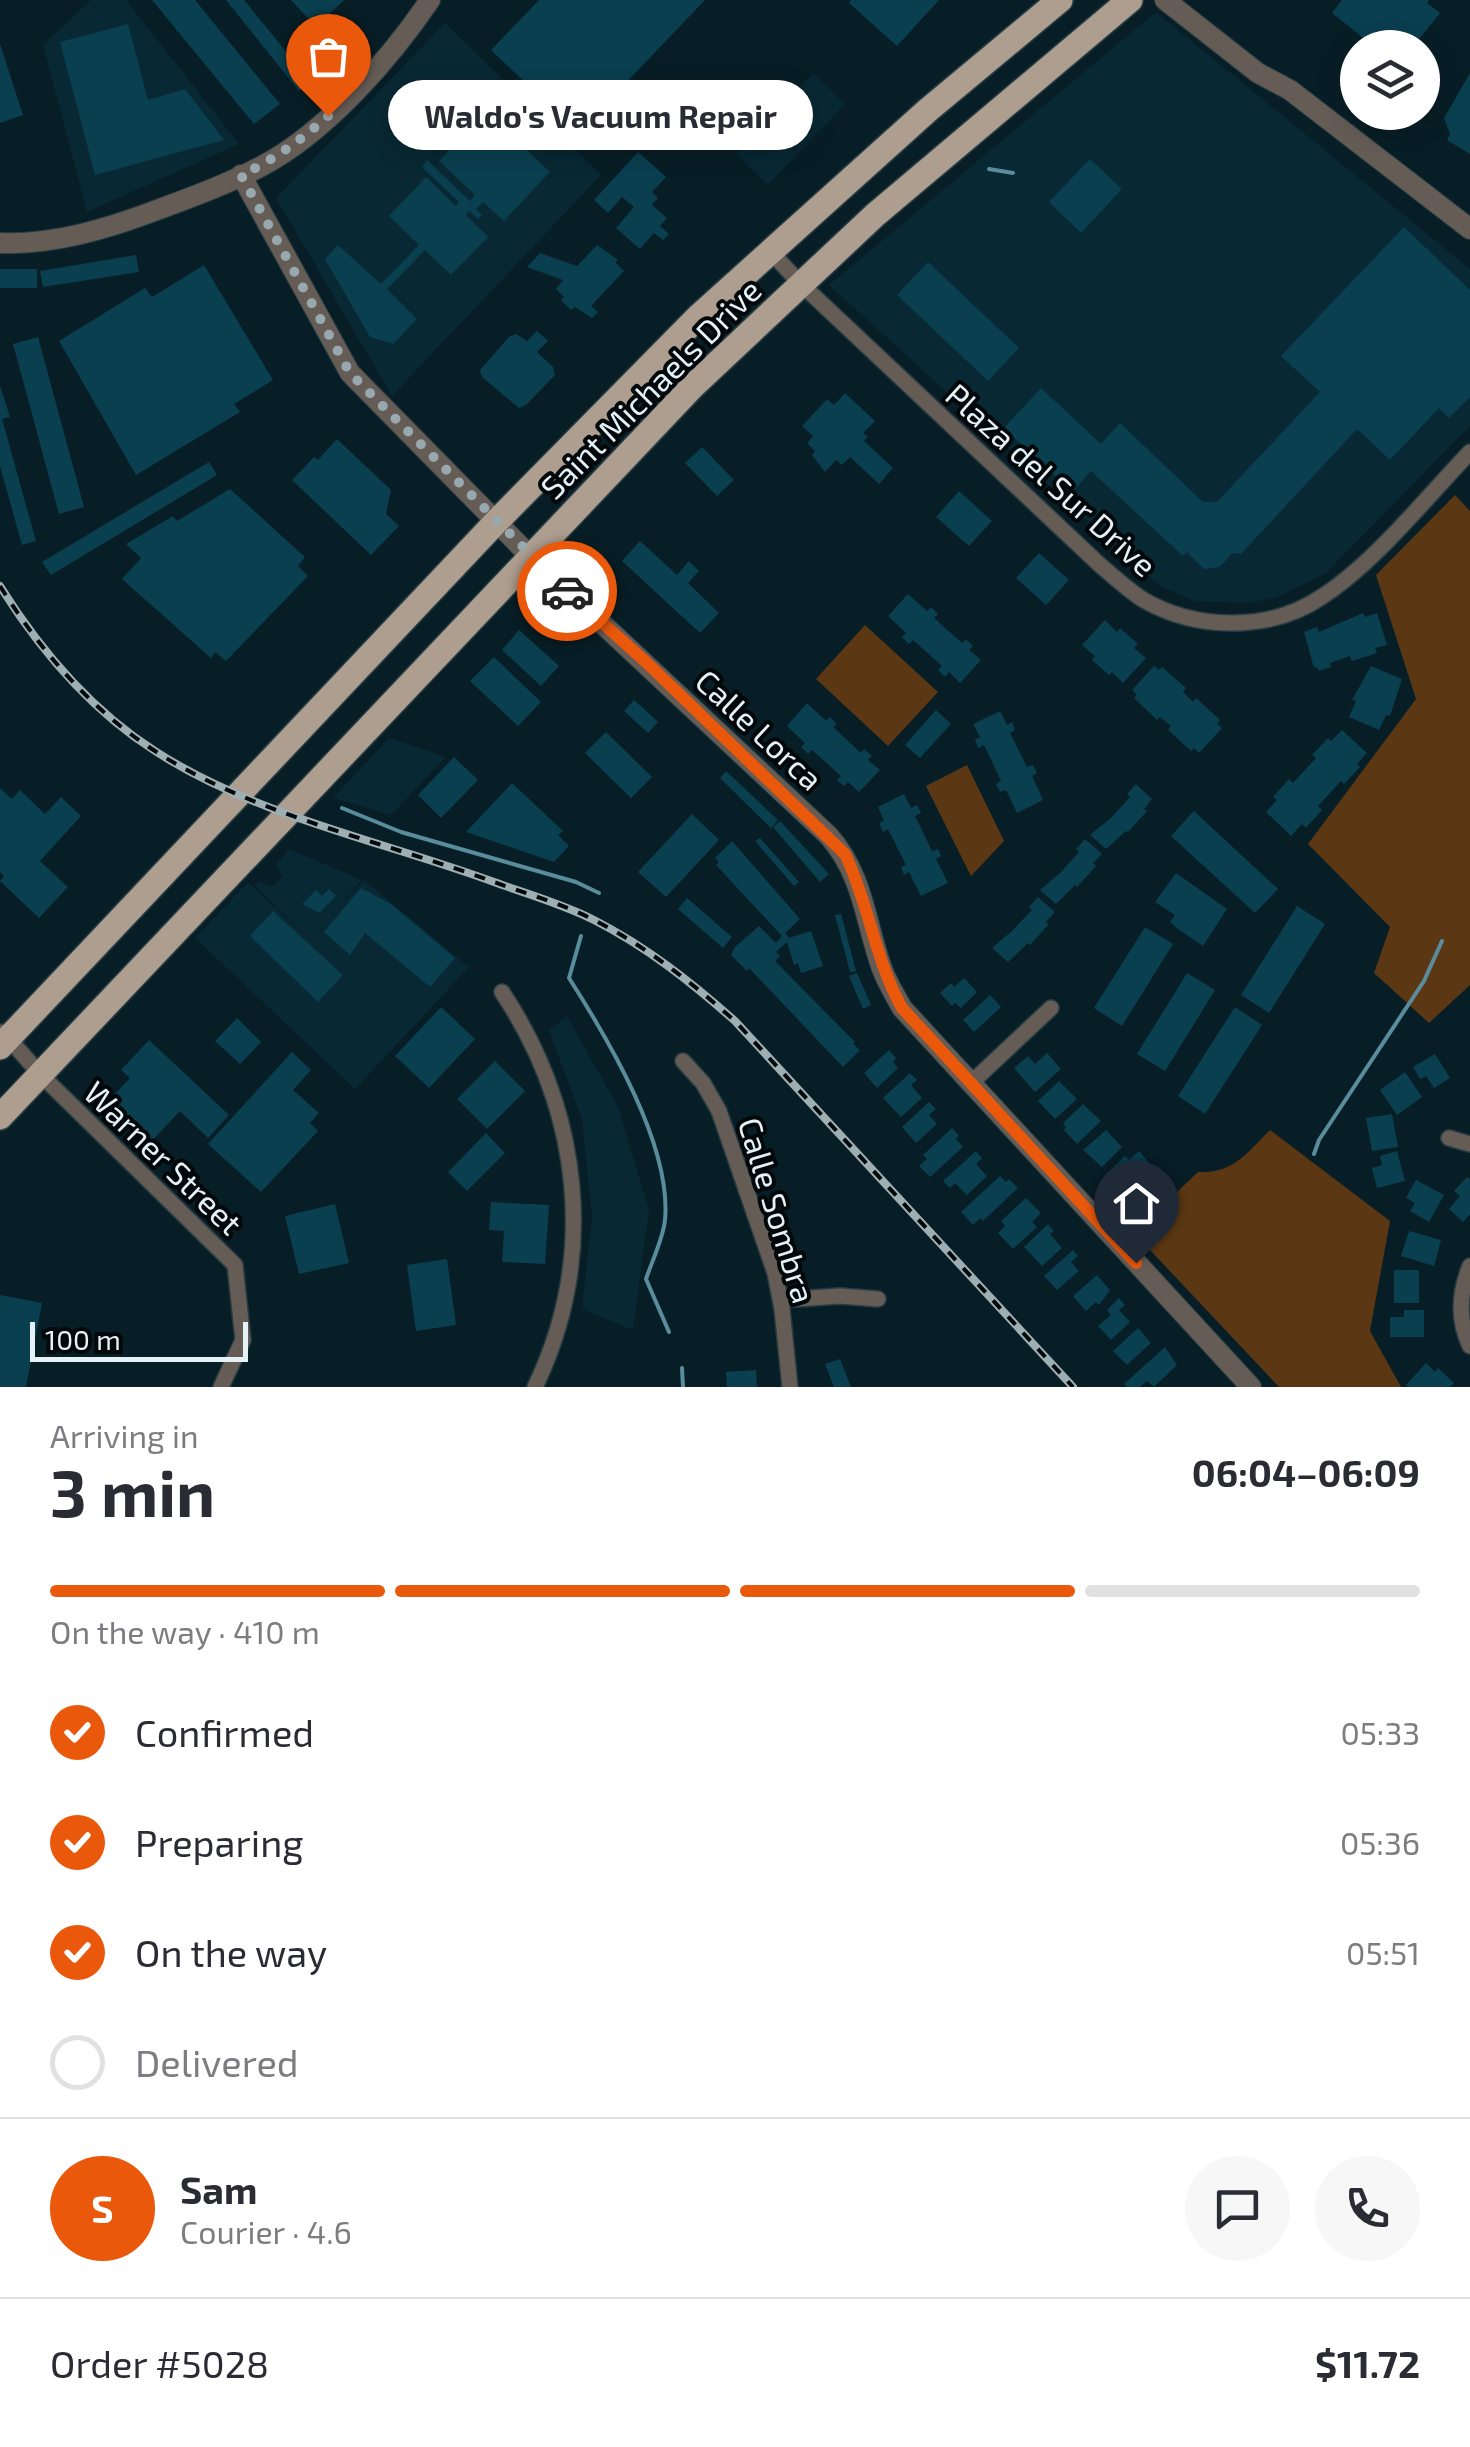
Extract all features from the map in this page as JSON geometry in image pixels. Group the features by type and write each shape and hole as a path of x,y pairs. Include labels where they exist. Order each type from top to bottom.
{"main road":[{"name":"Saint Michaels Drive","path":"3,1038 684,330 928,110 1060,0"},
{"name":"Saint Michaels Drive","path":"0,1117 692,387 952,148 1130,0"}],"street":[{"path":"0,243 82,234 193,198 265,165 370,78 430,0"},
{"path":"1164,0 1258,73 1290,90 1470,229"},
{"name":"Calle Lorca","path":"241,175 350,373 531,557 845,854 858,882 888,984 910,1018 1251,1387"},
{"name":"Plaza del Sur Drive","path":"769,250 800,284 1100,565 1144,600 1178,615 1208,622 1251,623 1290,614 1323,597 1372,554 1470,452"},
{"path":"502,992 531,1040 551,1086 567,1141 574,1194 566,1300 535,1387"},
{"path":"970,1084 1052,1008"},
{"name":"Warner Street","path":"3,1038 236,1265 244,1340 221,1387"},
{"name":"Calle Sombra","path":"683,1061 711,1096 726,1128 775,1273 790,1387"},
{"path":"1450,1138 1470,1144"},
{"path":"1470,1266 1461,1294 1460,1314 1470,1346"},
{"path":"781,1300 840,1296 878,1299"}],"shaded area":[{"path":"91,0 126,0 239,144 87,212 43,45"},
{"path":"1156,12 1470,269 1470,426 1326,573 1275,598 1248,603 1195,601 1161,587 829,285"},
{"path":"445,23 601,175 392,396 276,198"},
{"path":"813,73 845,104 768,185 736,154"},
{"path":"1455,495 1470,511 1470,985 1429,1023 1374,973 1390,927 1308,844 1416,699 1376,575"},
{"path":"865,625 938,692 888,746 816,679"},
{"path":"389,738 446,757 391,815 333,798"},
{"path":"967,765 1004,841 971,876 926,786"},
{"path":"289,849 362,880 331,915 364,880 469,967 355,1089 195,938 248,882 309,939 255,885 259,881 272,887 282,877 276,864"},
{"path":"567,1016 618,1107 649,1210 633,1330 582,1309 592,1217 582,1120 549,1030"},
{"path":"1270,1130 1390,1221 1370,1331 1401,1387 1279,1387 1134,1233 1198,1172 1230,1166"}],"building":[{"path":"152,0 195,0 280,104 254,124"},
{"path":"226,0 244,0 310,81 299,91"},
{"path":"291,0 344,0 316,27"},
{"path":"539,0 705,0 578,133 491,50"},
{"path":"939,0 897,46 849,3"},
{"path":"1342,0 1429,0 1427,3 1440,13 1426,30 1353,30 1332,13"},
{"path":"128,24 148,100 185,89 224,140 95,175 60,42"},
{"path":"0,44 23,115 0,123"},
{"path":"1470,73 1470,154 1447,140 1450,134 1444,118"},
{"path":"486,111 550,172 504,221 483,202 476,209 482,215 478,219 469,211 466,215 488,237 451,275 425,250 387,289 417,319 393,344 370,337 325,259 338,245 381,284 419,245 389,216 426,177 456,206 459,202 422,167 427,160 470,201 475,195 439,161"},
{"path":"638,152 666,177 652,192 658,198 652,205 667,218 660,226 669,234 663,240 654,233 640,249 616,228 634,207 622,197 608,213 594,200"},
{"path":"1090,159 1122,189 1081,233 1049,202"},
{"path":"1404,227 1470,290 1470,397 1449,418 1439,408 1390,460 1357,429 1241,554 1232,553 1220,567 1204,569 1187,552 1183,556 1091,471 1072,492 1004,428 1041,388 1101,444 1120,423 1203,502 1217,502 1320,392 1281,356"},
{"path":"597,245 618,260 615,262 624,271 591,306 598,312 592,318 575,307 571,310 561,300 564,297 556,289 563,280 527,267 540,253 577,266"},
{"path":"136,255 139,272 43,287 40,271"},
{"path":"928,262 1019,348 988,381 897,295"},
{"path":"204,265 273,380 234,404 240,412 136,475 59,341 145,288 152,297"},
{"path":"0,269 37,269 37,288 0,288"},
{"path":"537,331 548,341 537,352 553,367 555,375 519,408 482,377 480,370 509,337 516,334 527,341"},
{"path":"38,337 84,507 59,514 13,344"},
{"path":"0,386 10,417 2,419 36,541 22,545 0,466"},
{"path":"845,393 875,421 863,433 868,437 864,441 893,468 879,484 850,457 842,465 836,460 825,472 807,443 813,436 802,426 827,399 834,405"},
{"path":"337,439 391,490 386,514 399,526 371,555 292,480"},
{"path":"702,447 734,480 717,496 685,463"},
{"path":"209,462 217,475 51,575 42,562"},
{"path":"230,489 305,557 298,566 308,576 226,661 215,652 211,658 122,579 141,558 126,544 173,516 177,521"},
{"path":"959,491 992,521 969,546 936,517"},
{"path":"640,541 677,575 689,561 699,571 688,583 719,613 700,633 622,561"},
{"path":"1039,553 1069,580 1046,605 1016,578"},
{"path":"908,594 927,611 931,607 938,614 934,618 962,643 966,639 973,646 969,650 981,660 960,683 949,672 945,677 938,670 942,666 913,640 909,644 902,637 906,633 888,616"},
{"path":"1363,613 1365,617 1377,613 1387,645 1375,648 1377,653 1352,661 1350,656 1319,671 1314,668 1304,632 1317,627 1319,632"},
{"path":"1105,620 1138,644 1134,648 1146,658 1123,683 1092,660 1095,656 1082,645"},
{"path":"519,630 559,666 541,686 502,650"},
{"path":"494,657 541,702 518,726 470,681"},
{"path":"1154,666 1159,670 1162,667 1186,688 1183,692 1193,702 1196,698 1220,720 1217,724 1222,728 1199,753 1194,748 1191,751 1168,730 1171,726 1160,717 1157,720 1134,698 1137,695 1132,690"},
{"path":"1371,666 1402,679 1390,716 1386,715 1379,730 1349,717 1356,701 1352,700"},
{"path":"634,700 658,722 648,733 624,711"},
{"path":"807,703 826,721 830,717 837,724 833,727 861,753 864,749 872,756 868,760 880,770 859,792 848,782 844,786 837,780 841,776 812,750 808,754 801,747 805,743 787,726"},
{"path":"936,710 951,724 920,758 905,745"},
{"path":"1000,711 1007,725 1012,722 1015,730 1010,733 1027,767 1033,765 1037,773 1032,776 1043,800 1017,813 1006,790 1000,792 996,784 1001,781 984,745 978,748 975,740 980,737 973,724"},
{"path":"1342,730 1367,753 1357,764 1360,767 1318,806 1322,810 1306,828 1302,824 1291,836 1266,812 1277,800 1273,797 1289,779 1293,783 1328,738 1331,741"},
{"path":"606,732 652,777 631,798 585,753"},
{"path":"454,757 478,780 441,818 418,795"},
{"path":"726,771 778,820 771,828 720,778"},
{"path":"512,783 563,831 558,835 569,846 554,862 466,832"},
{"path":"1136,784 1152,799 1144,809 1147,811 1106,849 1090,835 1130,797 1127,794"},
{"path":"0,788 12,799 20,790 45,814 61,797 81,816 40,861 68,887 39,918 0,881 4,876 0,872"},
{"path":"904,794 911,808 917,805 921,813 915,816 932,851 938,849 941,856 936,859 948,883 921,896 909,872 904,875 901,867 906,865 888,829 883,832 879,823 884,821 878,807"},
{"path":"1194,811 1278,889 1255,913 1171,836"},
{"path":"692,814 719,840 666,897 638,872"},
{"path":"780,821 829,874 820,882 773,827"},
{"path":"760,838 799,882 794,886 755,841"},
{"path":"1085,839 1102,854 1077,887 1056,904 1040,890 1079,852 1076,849"},
{"path":"732,841 800,919 785,933 789,938 811,931 823,966 801,973 798,963 794,965 787,942 776,952 780,956 775,961 855,1042 860,1050 843,1067 749,968 747,971 731,955 759,926 776,943 782,936 716,865 719,862 715,858"},
{"path":"1176,873 1227,909 1203,946 1170,922 1175,915 1155,902"},
{"path":"361,888 391,904 455,958 430,987 365,933 350,955 324,932"},
{"path":"329,889 336,896 319,913 302,904 316,890 322,896"},
{"path":"1038,897 1055,912 1030,945 1008,962 992,948 1032,910 1029,907"},
{"path":"687,898 732,937 723,948 678,909"},
{"path":"1297,906 1325,924 1269,1013 1241,995"},
{"path":"273,911 343,975 318,1002 250,936"},
{"path":"841,914 856,971 850,972 835,915"},
{"path":"1145,927 1173,944 1122,1026 1094,1008"},
{"path":"857,973 871,1005 863,1009 849,976"},
{"path":"1187,973 1215,990 1165,1071 1137,1054"},
{"path":"964,978 977,992 961,1008 955,1003 952,1006 940,993"},
{"path":"990,995 1001,1007 974,1032 963,1020"},
{"path":"441,1007 475,1039 429,1088 395,1056"},
{"path":"1235,1007 1262,1025 1205,1114 1178,1096"},
{"path":"237,1018 261,1042 240,1064 215,1041"},
{"path":"149,1040 229,1115 208,1138 180,1111 149,1144 113,1109 112,1097 130,1078 121,1070"},
{"path":"889,1050 898,1068 877,1088 864,1073"},
{"path":"292,1052 311,1070 293,1090 319,1113 310,1123 318,1131 261,1192 208,1144"},
{"path":"1047,1053 1061,1069 1035,1092 1014,1068 1028,1056 1035,1064"},
{"path":"1435,1054 1450,1078 1434,1088 1426,1076 1420,1079 1413,1067"},
{"path":"495,1061 525,1091 487,1129 457,1099"},
{"path":"1405,1072 1422,1097 1397,1115 1380,1090"},
{"path":"910,1073 917,1080 911,1085 922,1098 901,1117 883,1098"},
{"path":"1059,1081 1077,1099 1055,1119 1038,1101"},
{"path":"929,1102 936,1109 929,1115 937,1124 916,1143 902,1127"},
{"path":"1083,1104 1101,1121 1077,1144 1064,1130 1063,1123"},
{"path":"1392,1114 1398,1147 1372,1151 1366,1118"},
{"path":"952,1128 963,1147 930,1177 919,1166 927,1159 923,1155"},
{"path":"1106,1130 1122,1147 1102,1167 1083,1150"},
{"path":"486,1133 505,1153 467,1191 448,1172"},
{"path":"976,1151 982,1158 976,1164 987,1176 967,1195 955,1183 950,1188 943,1181"},
{"path":"1139,1151 1151,1165 1121,1192 1105,1175 1125,1156 1129,1160"},
{"path":"1397,1151 1405,1181 1377,1188 1372,1168 1382,1165 1380,1156"},
{"path":"1160,1169 1174,1183 1140,1215 1126,1200"},
{"path":"1000,1176 1018,1188 983,1221 981,1218 973,1225 961,1212"},
{"path":"1467,1177 1470,1214 1463,1222 1449,1209 1460,1196 1454,1191"},
{"path":"1416,1180 1444,1195 1429,1222 1410,1211 1415,1203 1406,1198"},
{"path":"1026,1198 1041,1213 1032,1222 1037,1227 1013,1249 998,1233 1005,1226 1001,1221"},
{"path":"491,1202 549,1205 545,1264 502,1262 504,1231 489,1230"},
{"path":"335,1204 349,1263 299,1274 285,1216"},
{"path":"1048,1224 1054,1231 1050,1234 1062,1248 1042,1266 1024,1247"},
{"path":"1409,1231 1441,1240 1434,1266 1401,1256"},
{"path":"1073,1250 1078,1256 1071,1262 1079,1271 1057,1290 1044,1276"},
{"path":"447,1259 456,1325 416,1331 407,1265"},
{"path":"1394,1270 1419,1270 1419,1303 1394,1303"},
{"path":"1097,1275 1110,1290 1099,1305 1096,1302 1086,1311 1073,1296"},
{"path":"0,1295 42,1303 26,1387 0,1387"},
{"path":"1119,1298 1125,1305 1119,1310 1130,1322 1111,1340 1098,1326 1111,1315 1107,1310"},
{"path":"1404,1310 1424,1310 1424,1337 1390,1337 1390,1317 1404,1317"},
{"path":"1138,1328 1151,1343 1127,1365 1113,1351"},
{"path":"1165,1347 1177,1365 1154,1387 1147,1381 1140,1387 1124,1384"},
{"path":"840,1359 851,1387 834,1387 825,1364"},
{"path":"1426,1363 1454,1383 1450,1387 1408,1387"},
{"path":"756,1370 757,1387 727,1387 726,1372"}],"waterway":[{"path":"989,169 1013,173"},
{"path":"342,808 401,832 576,882 599,893"},
{"path":"581,936 569,978 634,1094 658,1160 665,1220 646,1279 669,1332"},
{"path":"1314,1154 1319,1140 1424,981 1442,941"},
{"path":"682,1368 683,1387"}],"railway":[{"path":"0,586 50,656 88,698 132,735 194,774 320,826 570,909 613,930 668,966 735,1021 1073,1387"}],"way so far":[{"path":"328,116 265,165 241,175 350,373 567,591"}],"place":[{"name":"Waldo's Vacuum Repair","path":"328,116"}],"route":[{"path":"567,591 845,854 872,926 880,966 902,1008 1136,1263"}]}
